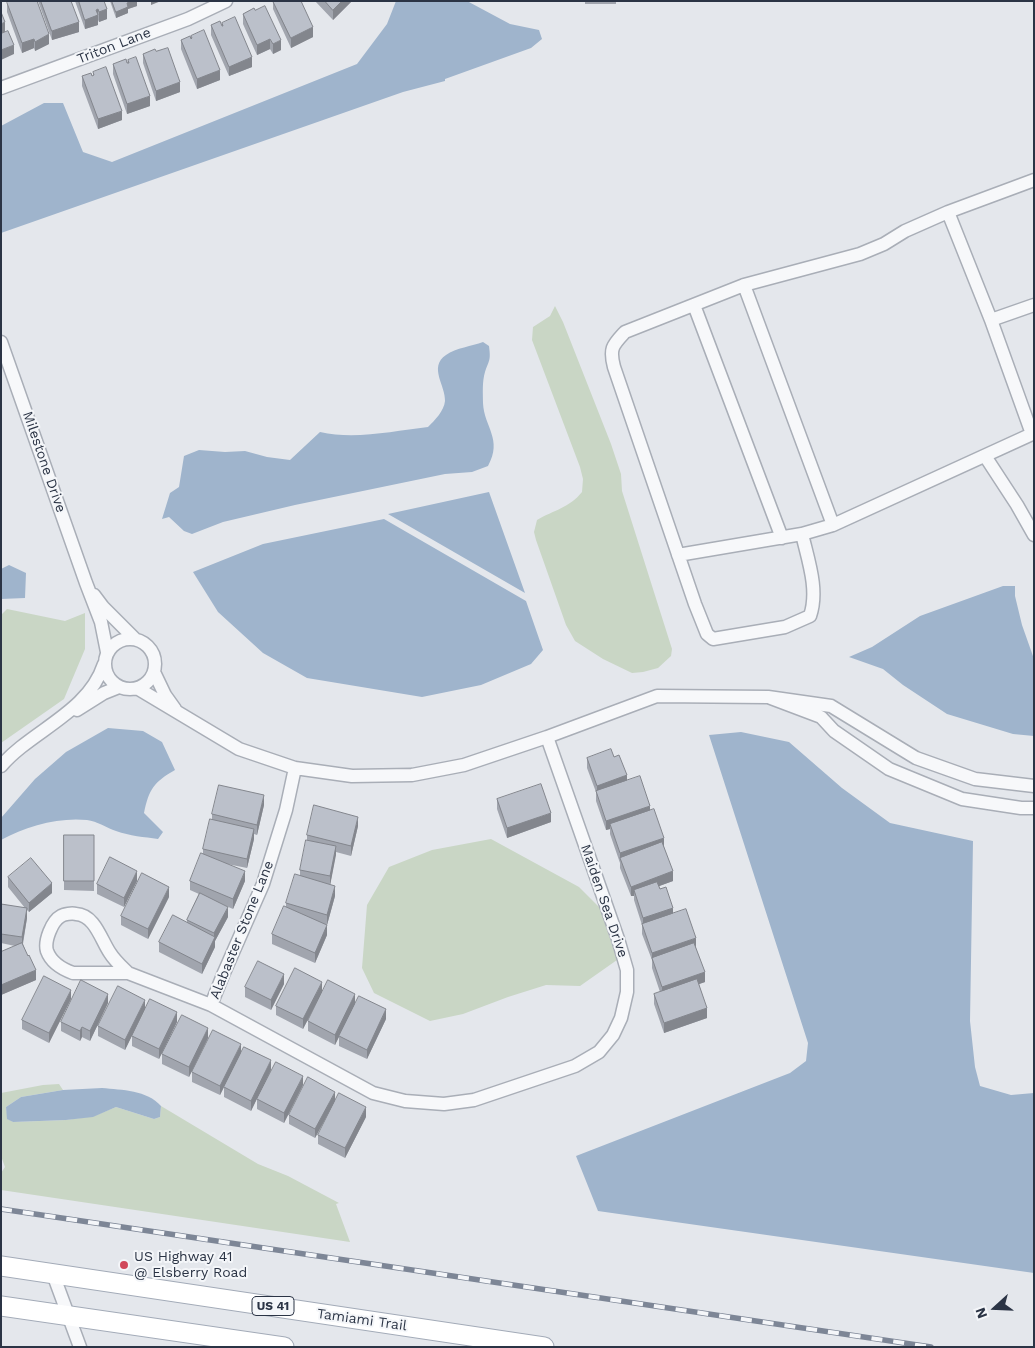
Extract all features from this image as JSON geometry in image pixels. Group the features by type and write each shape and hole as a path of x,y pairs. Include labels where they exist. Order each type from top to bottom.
{"main road":[{"name":"Tamiami Trail","path":"1,1266 544,1347"},
{"path":"1,1306 284,1347"}],"street":[{"name":"Triton Lane","path":"1,88 188,19 226,1"},
{"path":"802,534 810,569 814,604 810,616 799,622 776,628 712,639 704,629 614,367 611,349 614,343 625,332 744,285 860,254 948,212 1034,180"},
{"path":"678,555 782,538 834,524 1033,434 991,320 948,212"},
{"path":"744,285 834,524"},
{"path":"694,305 782,538"},
{"path":"991,320 1034,305"},
{"name":"Milestone Drive","path":"1,342 101,622 108,678 119,687"},
{"path":"984,456 1017,505 1034,535"},
{"name":"Milestone Drive","path":"86,583 103,607 135,639 143,642 150,648 154,655 154,672 165,695 177,711"},
{"path":"58,721 95,683 106,658 116,642 122,639 135,639"},
{"path":"1,766 12,755 58,721 104,693 119,687 125,689 144,685 154,672"},
{"path":"137,688 239,749 295,768 352,776 412,775 464,765 547,737 657,696 768,697 831,706 916,758 975,780 1034,786"},
{"path":"768,697 821,717 834,731 889,769 962,799 1021,808 1034,808"},
{"name":"Maiden Sea Drive","path":"128,973 211,1005 373,1093 404,1101 444,1104 474,1100 575,1066 599,1052 613,1035 621,1018 627,992 627,970 618,939 547,737"},
{"name":"Alabaster Stone Lane","path":"211,1005 264,884 286,810 295,768"},
{"path":"77,914 88,918 94,924 111,955 128,973 73,973 58,965 48,952 46,946 50,932 60,916 77,914"},
{"path":"53,1274 80,1347"}],"green space":[{"path":"555,306 611,444 621,474 622,491 672,649 671,656 658,668 643,672 632,673 603,659 575,641 566,625 534,532 537,520 572,502 582,492 583,479 580,467 532,340 533,327 550,316"},
{"path":"7,609 65,621 85,613 85,649 64,699 1,743 1,615"},
{"path":"491,839 579,887 600,908 617,960 580,986 546,985 463,1014 430,1021 374,993 362,968 367,905 389,867 432,850"},
{"path":"59,1084 63,1090 21,1097 6,1107 8,1119 13,1122 66,1120 94,1116 116,1107 154,1119 160,1117 161,1106 258,1164 288,1176 339,1203 336,1204 350,1242 1,1190 1,1173 5,1167 1,1156 1,1093"}],"water":[{"path":"396,1 467,1 510,24 539,30 542,39 531,48 445,79 445,81 403,92 1,233 1,126 44,103 63,103 83,152 112,162 357,64 387,24"},
{"path":"483,342 489,346 490,355 483,380 483,403 486,419 492,433 494,448 488,466 472,472 445,474 295,505 223,522 192,534 184,531 169,517 162,519 170,493 179,487 184,456 199,450 245,451 267,457 290,460 320,432 360,435 428,427 441,412 445,401 438,371 438,365 441,360 454,351"},
{"path":"489,492 525,593 388,514"},
{"path":"384,519 526,601 543,650 531,664 481,685 422,697 307,678 263,653 218,612 193,572 263,544"},
{"path":"9,565 26,573 25,598 1,599 1,569"},
{"path":"1003,586 1015,586 1015,596 1022,625 1034,659 1034,736 1013,734 947,714 903,685 883,669 849,657 872,647 920,616"},
{"path":"108,728 143,731 162,742 175,770 162,778 150,792 144,813 163,832 158,839 126,834 94,822 76,819 54,821 32,827 1,840 1,818 35,779 66,752"},
{"path":"741,732 789,742 842,788 890,823 973,841 970,1021 975,1067 980,1086 1011,1095 1034,1093 1034,1273 598,1211 576,1156 790,1073 806,1061 808,1043 709,735"},
{"path":"102,1088 126,1090 149,1097 161,1106 160,1117 154,1119 116,1107 93,1117 66,1120 13,1122 7,1119 6,1107 21,1097 63,1090"}],"building":[{"path":"8,1 37,1 49,34 35,42 34,39 22,43 7,3"},
{"path":"41,1 71,1 79,22 52,31"},
{"path":"79,1 104,1 107,9 99,12 98,9 96,10 98,15 85,20"},
{"path":"112,1 132,1 127,3 128,7 116,12"},
{"path":"273,1 301,1 313,27 291,38"},
{"path":"325,1 342,1 333,10"},
{"path":"265,6 281,40 273,44 270,39 257,45 243,14 254,8 255,10"},
{"path":"1,12 5,22 1,24"},
{"path":"235,17 252,57 229,67 211,25 220,21 223,26 222,23"},
{"path":"204,30 220,70 197,79 181,40 190,36 191,39 191,36"},
{"path":"8,31 14,45 1,50 1,34"},
{"path":"168,48 180,82 156,91 143,54 155,49 156,51"},
{"path":"136,57 150,96 127,104 113,64 126,59 127,63 129,63 128,60"},
{"path":"106,67 122,111 98,119 82,76 91,73 92,76 94,75 93,72"},
{"path":"611,749 614,757 619,755 627,775 597,786 587,758"},
{"path":"640,776 650,806 606,821 596,791"},
{"path":"541,784 551,813 507,828 497,799"},
{"path":"219,785 264,795 257,825 212,814"},
{"path":"314,805 358,817 351,846 307,835"},
{"path":"654,809 664,838 620,853 610,824"},
{"path":"210,819 254,829 247,859 203,849"},
{"path":"64,835 94,835 94,881 64,881"},
{"path":"306,840 336,846 330,876 300,870"},
{"path":"662,842 673,871 631,887 620,858"},
{"path":"201,853 245,871 233,899 190,881"},
{"path":"110,857 137,871 124,898 97,884"},
{"path":"31,858 52,883 29,903 8,877"},
{"path":"142,873 169,887 148,929 121,916"},
{"path":"295,874 335,886 327,915 286,903"},
{"path":"657,882 660,889 666,887 673,908 643,918 634,890"},
{"path":"200,893 228,907 214,933 187,920"},
{"path":"1,904 27,908 22,937 1,934"},
{"path":"284,906 327,925 315,953 272,934"},
{"path":"686,909 696,938 652,953 642,924"},
{"path":"173,915 215,937 202,964 159,942"},
{"path":"22,943 36,970 1,985 1,952"},
{"path":"694,943 705,972 662,987 652,958"},
{"path":"258,961 284,974 271,1000 245,987"},
{"path":"295,968 322,982 303,1019 276,1006"},
{"path":"44,976 71,990 49,1033 22,1020"},
{"path":"697,979 707,1008 664,1023 654,994"},
{"path":"81,980 108,994 90,1031 82,1027 80,1031 61,1022"},
{"path":"328,980 355,994 335,1035 308,1021"},
{"path":"118,986 145,1000 125,1040 98,1026"},
{"path":"359,996 386,1009 367,1050 339,1036"},
{"path":"150,999 177,1012 159,1049 132,1036"},
{"path":"182,1015 208,1028 189,1067 162,1054"},
{"path":"213,1030 241,1044 220,1086 192,1072"},
{"path":"244,1047 271,1060 251,1101 224,1087"},
{"path":"276,1062 303,1076 284,1113 257,1099"},
{"path":"308,1077 335,1092 315,1129 289,1115"},
{"path":"339,1093 366,1107 345,1148 318,1135"}],"railway":[{"path":"1,1209 931,1347"}],"place":[{"name":"US Highway 41 @ Elsberry Road","path":"124,1265"}]}
